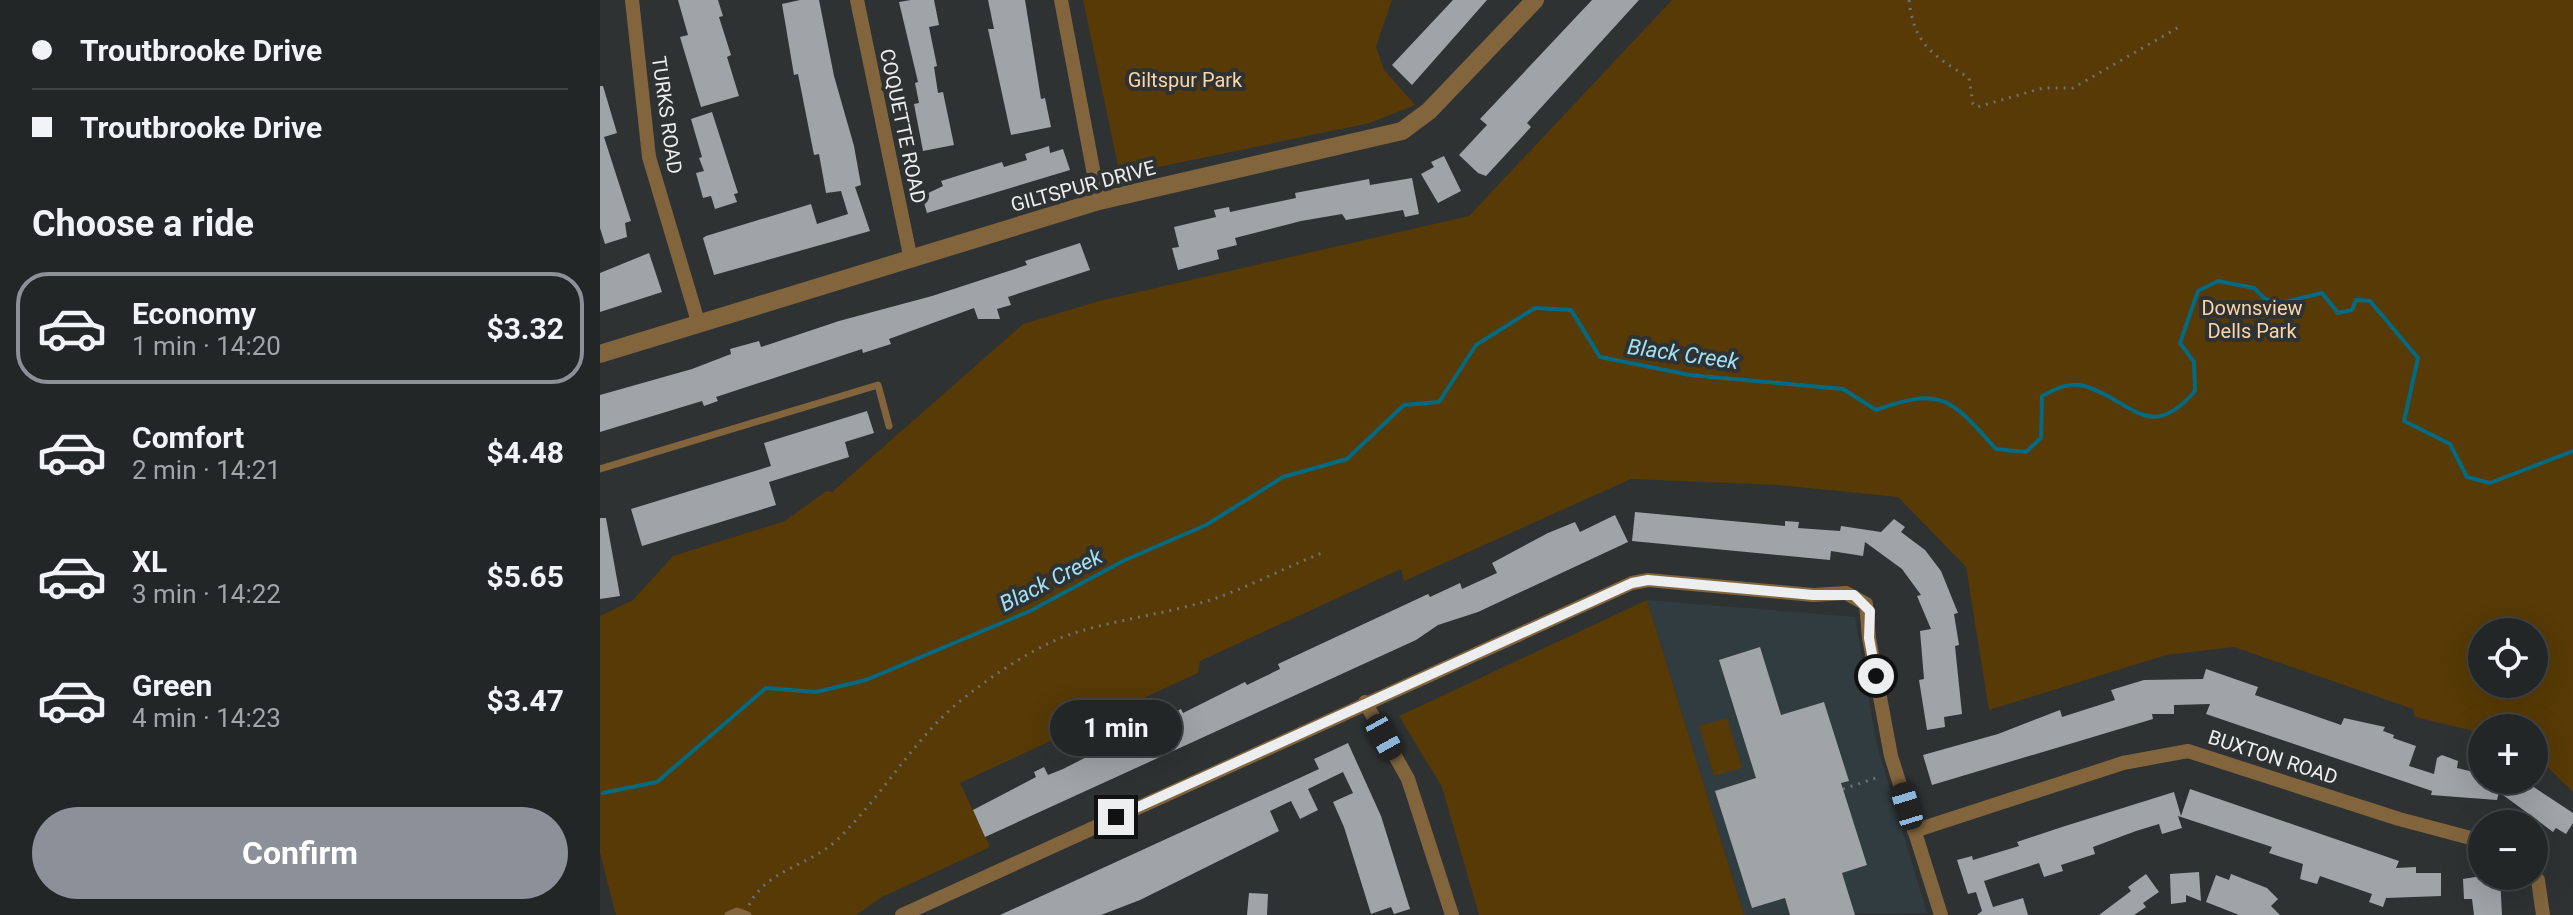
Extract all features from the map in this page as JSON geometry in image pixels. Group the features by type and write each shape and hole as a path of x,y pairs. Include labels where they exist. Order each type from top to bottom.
{"street":[{"name":"TURKS ROAD","path":"632,0 649,157 699,325"},
{"name":"COQUETTE ROAD","path":"857,0 911,260"},
{"path":"1061,0 1099,201"},
{"name":"GILTSPUR DRIVE","path":"600,354 1099,201 1402,131 1429,111 1535,0"},
{"path":"902,915 924,911 1365,702 1632,583 1648,580 1813,595 1854,595 1870,611 1869,638 1891,756 1941,915"},
{"path":"1365,702 1408,779 1452,915"},
{"name":"BUXTON ROAD","path":"1914,831 2123,763 2188,751 2399,819 2468,837"},
{"path":"2539,890 2543,915"}],"lane":[{"path":"600,469 878,385 889,426"},
{"path":"728,915 746,914"}],"path":[{"path":"1909,0 1912,26 1933,54 1969,78 1973,104 1977,107 2043,88 2073,88 2179,27"},
{"path":"746,914 755,892 781,871 831,846 851,827 914,745 967,695 1007,668 1073,634 1208,601 1322,553"},
{"path":"1843,789 1879,777"}],"shaded area":[{"path":"1647,600 1855,617 1876,742 1927,913 1744,915"}],"green space":[{"name":"Giltspur Park","path":"1083,0 1392,0 1376,47 1384,70 1415,105 1370,123 1120,175"},
{"name":"Downsview Dells Park","path":"1672,0 2573,0 2573,792 2548,768 2548,714 2468,714 2468,730 2415,717 2413,709 2234,647 2166,655 1989,710 1966,567 1898,497 1778,485 1631,479 1404,581 1401,569 1200,661 1198,673 960,783 990,847 882,897 856,915 616,915 600,853 600,616 633,600 673,556 785,521 826,491 832,492 1023,324 1099,301 1469,216"},
{"path":"1647,600 1744,915 1479,915 1442,787 1399,716"},
{"path":"1727,718 1742,768 1714,776 1699,726"}],"building":[{"path":"678,0 718,0 723,16 719,17 731,55 727,57 739,96 701,107 680,37 688,35"},
{"path":"819,0 834,76 854,146 861,185 855,187 870,231 714,275 703,238 706,236 811,204 817,224 848,214 841,191 826,193 819,154 814,155 798,74 794,75 782,4"},
{"path":"934,0 939,25 929,27 937,66 934,67 938,93 943,92 954,145 923,151 914,104 919,103 915,83 918,82 899,2"},
{"path":"988,0 1025,0 1041,99 1045,98 1051,127 1011,135 988,29 994,29"},
{"path":"1453,0 1487,0 1412,85 1392,65"},
{"path":"1592,0 1639,0 1527,123 1531,127 1486,176 1478,173 1459,155 1487,125 1480,119"},
{"path":"600,86 603,86 617,133 604,137 631,221 625,223 627,237 605,244 600,228"},
{"path":"712,112 738,193 734,194 737,202 715,209 711,196 703,198 696,173 704,171 691,119"},
{"path":"1049,146 1050,153 1063,149 1070,170 927,213 922,196 943,186 941,181 1002,162 1004,167 1027,160 1025,154"},
{"path":"1444,156 1461,191 1438,203 1421,174 1434,167 1431,162"},
{"path":"1412,178 1419,214 1405,217 1403,210 1346,220 1342,214 1301,221 1235,238 1237,245 1217,250 1219,259 1178,270 1172,248 1179,247 1174,227 1216,217 1214,210 1229,207 1230,212 1296,198 1295,193 1369,179 1370,185"},
{"path":"1080,243 1090,270 1008,297 1011,305 997,309 1000,319 978,319 974,308 889,339 891,344 863,353 862,349 716,397 718,401 704,406 702,401 600,432 600,395 692,369 731,354 730,349 759,341 761,347 839,321 932,296 1027,265 1025,261"},
{"path":"649,253 662,292 600,312 600,273"},
{"path":"867,411 874,433 845,442 849,457 769,482 776,505 642,546 631,509 771,466 764,443"},
{"path":"1635,512 1785,526 1785,521 1799,522 1798,528 1840,531 1841,526 1881,532 1894,519 1905,527 1901,532 1925,550 1941,571 1958,613 1954,614 1959,645 1955,646 1962,714 1944,717 1945,727 1927,730 1919,680 1924,679 1920,631 1931,629 1917,596 1921,595 1902,569 1865,542 1863,556 1831,551 1830,560 1632,541"},
{"path":"1615,515 1628,542 1478,612 1438,625 1416,640 985,837 973,810 1036,777 1034,772 1044,767 1048,775 1063,769 1181,709 1183,713 1245,682 1247,685 1280,669 1278,664 1428,594 1430,597 1460,583 1462,589 1497,573 1492,563 1548,533 1575,522 1580,532"},
{"path":"600,518 606,518 620,596 600,599"},
{"path":"1760,647 1781,715 1824,702 1849,781 1841,783 1867,865 1842,873 1855,915 1790,915 1785,898 1752,908 1715,791 1756,778 1719,660"},
{"path":"2206,669 2258,687 2255,695 2341,725 2344,718 2385,727 2383,731 2394,735 2393,738 2416,746 2409,766 2434,774 2437,758 2442,755 2458,761 2457,768 2468,771 2468,794 2498,794 2497,800 2431,795 2432,791 2206,714 2210,704 2174,705 2174,714 2152,714 2153,719 1932,785 1923,755 1998,734 2060,710 2062,717 2115,700 2111,690 2144,680 2203,679"},
{"path":"1348,743 1381,816 1410,909 1394,914 1391,907 1371,914 1333,802 1353,793 1343,772 1308,789 1318,810 1300,819 1291,801 1270,811 1279,831 1140,900 1101,915 1000,915 1319,769 1314,759"},
{"path":"2190,789 2399,861 2396,868 2416,867 2416,873 2441,873 2441,896 2386,898 2383,907 2369,902 2372,894 2320,876 2317,884 2300,879 2303,864 2269,853 2272,847 2178,816 2182,828 2162,834 2159,824 2136,831 2093,847 2095,854 2061,865 2063,871 2044,877 2039,863 1984,881 1993,907 2023,898 2028,915 1977,915 1982,911 1976,892 1968,894 1957,860 1972,856 1973,860 2019,846 2017,842 2174,792 2181,816"},
{"path":"2502,794 2544,794 2573,813 2573,823 2566,834 2556,828 2553,832 2548,828 2548,810 2523,810"},
{"path":"2199,872 2201,901 2186,895 2186,902 2171,904 2170,874"},
{"path":"2146,874 2159,892 2143,903 2146,907 2134,915 2099,915 2131,891 2128,887"},
{"path":"2231,874 2267,888 2278,899 2271,906 2280,915 2239,915 2206,902 2216,875 2229,880"},
{"path":"2468,878 2468,890 2501,890 2502,915 2474,915 2472,899 2464,899 2463,879"},
{"path":"1249,893 1268,894 1267,915 1247,915"}],"waterway":[{"name":"Black Creek","path":"603,793 657,782 766,688 816,692 866,680 1030,611 1123,561 1206,525 1283,477 1347,459 1404,405 1439,402 1476,345 1535,308 1571,310 1600,357 1690,375 1843,389 1876,410 1917,399 1932,399 1956,408 1996,449 2026,452 2041,438 2042,396 2062,387 2084,386 2152,417 2165,415 2179,407 2195,391 2194,362 2180,343 2198,291 2218,281 2254,288 2265,299 2280,303 2322,293 2338,313 2352,310 2356,300 2370,301 2418,358 2404,421 2450,444 2467,477 2490,483 2573,451"}],"route":[{"path":"1116,817 1632,583 1648,580 1813,595 1854,595 1870,611 1869,638 1876,676"}]}
